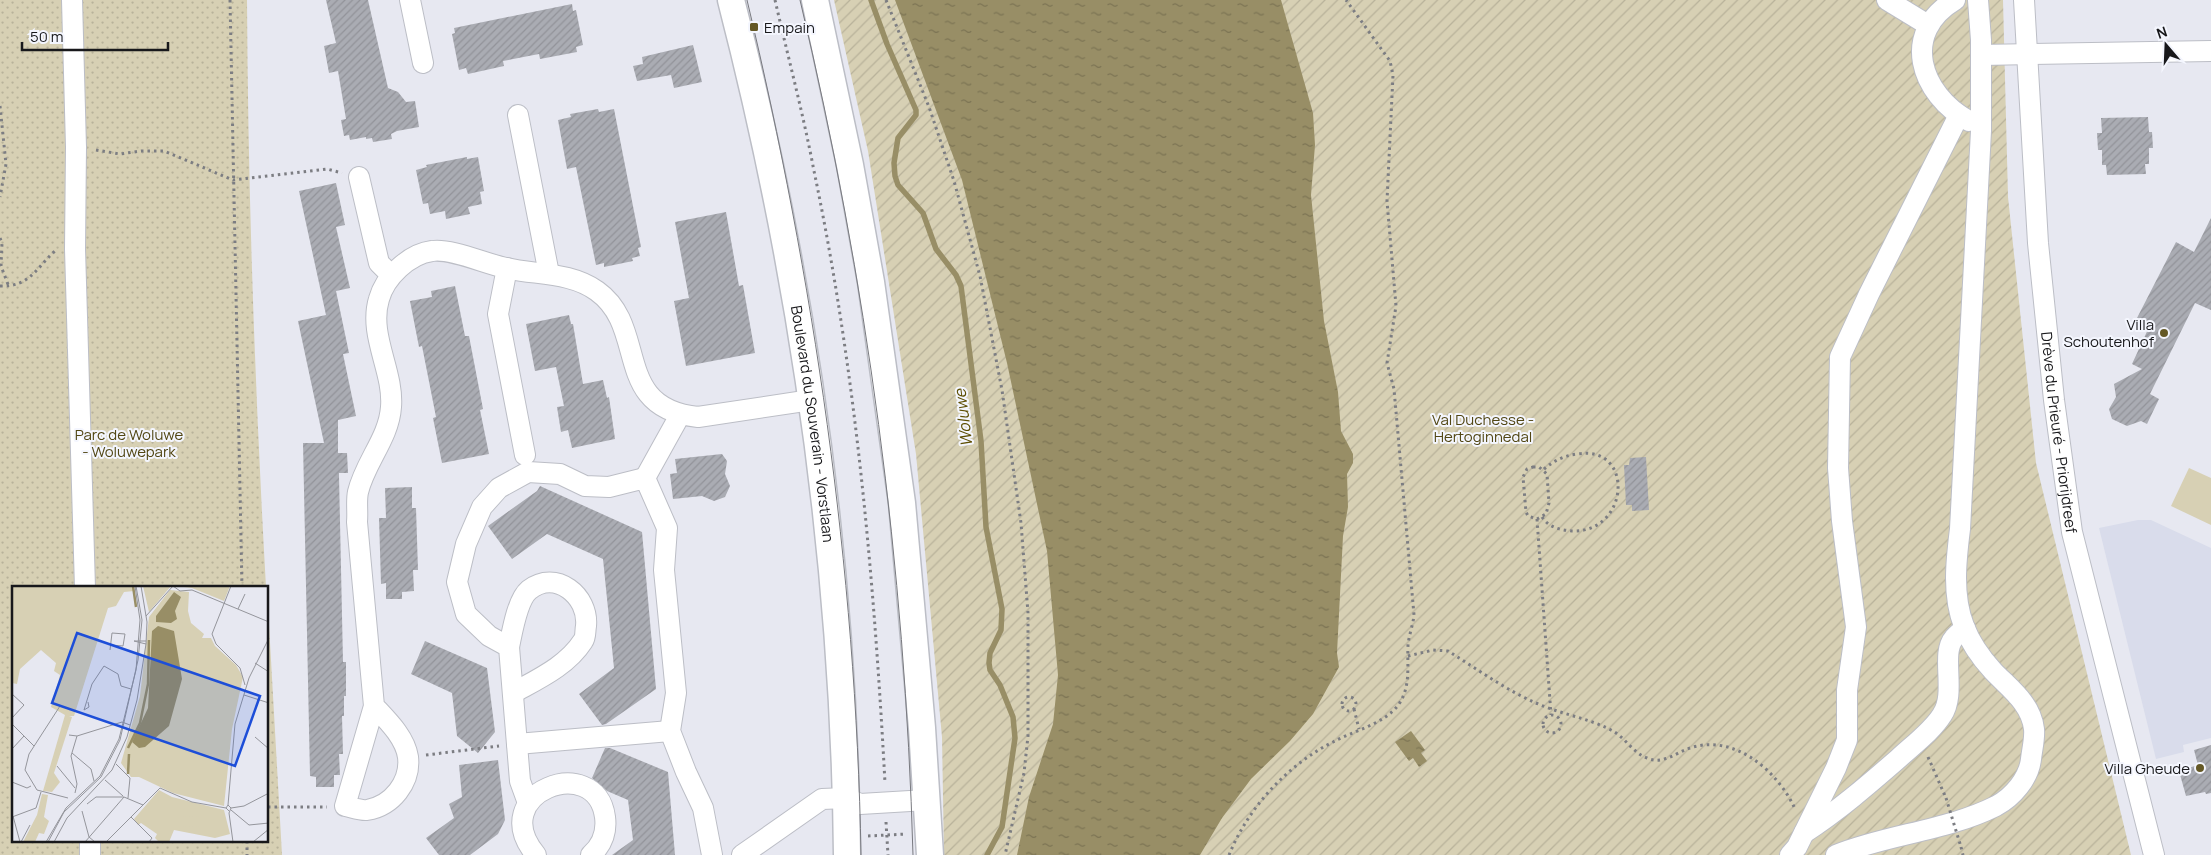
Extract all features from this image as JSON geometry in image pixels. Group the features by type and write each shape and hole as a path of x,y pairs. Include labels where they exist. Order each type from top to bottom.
{"main road":[{"name":"Boulevard du Souverain - Vorstlaan","path":"731,0 774,179 811,400 827,514 846,798 848,855"},
{"path":"815,0 850,165 871,282 899,483 927,800 930,855"}],"street":[{"path":"72,0 75,249 84,586"},
{"path":"1888,0 1928,25"},
{"path":"1955,0 1940,11 1928,25 1922,39 1923,65 1934,89 1959,115 1980,127"},
{"path":"1836,855 1885,839 1969,817 1998,805 2015,791 2030,770 2034,729 2026,707 2015,691 1993,670 1965,628 1954,571 1960,528 1980,127 1981,55 1978,0"},
{"name":"Drève du Prieuré - Priorijdreef","path":"2024,0 2038,243 2054,400 2072,532 2154,855"},
{"path":"414,1 423,63"},
{"path":"1981,55 2211,51"},
{"path":"518,115 549,274"},
{"path":"1790,855 1804,833 1836,768 1847,740 1847,690 1856,627 1842,521 1838,468 1840,357 1869,294 1959,115"},
{"path":"360,177 378,263 391,275"},
{"path":"374,706 396,731 408,757 404,785 386,804 366,810 345,806 374,706 357,522 358,492 386,430 391,408 390,383 376,323 379,299 391,275 413,258 433,250 454,252 475,261 577,281 597,291 614,308 644,389 656,404 680,415 698,417 811,400"},
{"path":"507,268 498,314 525,455"},
{"path":"509,647 489,636 466,614 458,582 466,544 482,507 499,488 528,472 560,474 585,486 609,487 645,478 680,415"},
{"path":"645,478 667,528 664,570 676,692 670,731 703,808 712,855"},
{"path":"513,693 551,672 572,655 584,639 587,618 581,599 567,585 546,582 528,591 518,608 509,647 520,781 528,803"},
{"path":"1804,833 1835,813 1918,741 1943,715 1948,700 1950,677 1948,650 1952,639 1965,628"},
{"path":"517,744 670,731"},
{"path":"536,855 527,844 523,830 523,816 528,803 537,792 556,784 576,784 588,790 601,806 606,825 603,839 591,855"},
{"path":"742,855 822,799 846,798 860,804 927,800"},
{"path":"90,842 90,855"}],"path":[{"path":"230,0 242,586"},
{"path":"775,0 815,171 851,397 874,608 888,855"},
{"path":"886,0 936,126 954,181 980,276 1002,390 1021,523 1028,613 1028,736 1024,773 1005,855"},
{"path":"1229,855 1243,825 1269,792 1310,756 1332,742 1382,718 1398,706 1408,682 1408,644 1414,615 1394,389 1388,363 1396,306 1387,201 1393,74 1390,61 1346,0"},
{"path":"0,106 6,164 0,197"},
{"path":"100,151 120,154 140,150 164,151 233,180 327,169 360,177"},
{"path":"0,238 2,243 1,266 9,287"},
{"path":"0,286 9,287 27,281 55,251"},
{"path":"1542,518 1553,527 1565,530 1590,528 1597,525 1612,512 1617,504 1618,493 1617,480 1612,464 1598,455 1588,453 1569,455 1551,463 1543,470"},
{"path":"1534,467 1543,470 1547,474 1549,509 1542,518 1537,519 1528,516 1526,512 1523,477 1527,469 1534,467"},
{"path":"1537,519 1551,715"},
{"path":"1408,656 1433,650 1448,651 1529,700 1610,729 1644,757 1652,760 1661,760 1701,746 1734,748 1745,752 1770,774 1791,801 1804,833"},
{"path":"1354,709 1348,711 1344,709 1341,703 1343,699 1352,698 1356,704 1354,709 1359,729"},
{"path":"1551,715 1559,718 1562,724 1560,730 1554,733 1546,731 1543,726 1544,720 1551,715"},
{"path":"1918,741 1932,764 1946,798 1963,855"},
{"path":"408,757 517,744"},
{"path":"269,807 345,806"},
{"path":"868,836 906,834"},
{"path":"247,842 247,855"}],"shaded area":[{"path":"2138,520 2151,520 2211,548 2211,738 2183,745 2184,752 2156,759 2099,528"}],"green space":[{"name":"Parc de Woluwe - Woluwepark","path":"0,0 247,0 253,294 266,586 12,586 12,842 269,842 269,625 282,855 0,855"},
{"name":"Val Duchesse - Hertoginnedal","path":"834,0 2003,0 2008,197 2036,463 2131,855 944,855 942,737 916,454 868,151"},
{"path":"2189,468 2211,478 2211,525 2171,506"}],"water":[{"path":"895,0 1281,0 1313,113 1315,145 1311,195 1324,321 1338,392 1341,431 1353,454 1353,463 1347,474 1348,507 1343,536 1337,653 1339,667 1313,714 1290,741 1251,779 1222,818 1200,855 1017,855 1029,797 1053,724 1058,675 1047,551 1007,363 962,180"},
{"path":"1411,731 1425,750 1421,753 1427,761 1419,767 1413,758 1409,761 1395,742"}],"building":[{"path":"326,0 368,0 388,88 398,92 406,102 415,101 419,127 397,131 391,134 392,139 373,142 372,138 366,139 366,137 350,140 349,135 344,136 341,120 346,119 338,71 329,73 324,46 336,43"},
{"path":"572,4 573,11 576,10 583,45 576,47 577,52 540,59 539,54 503,61 504,66 468,74 466,68 459,70 452,34 455,33 454,28"},
{"path":"693,45 702,82 674,88 671,75 637,81 633,66 643,64 642,57"},
{"path":"598,109 599,112 614,109 641,247 638,248 640,256 632,258 633,261 604,267 604,263 596,265 576,167 567,169 558,120 571,117 570,114"},
{"path":"2148,117 2149,132 2152,132 2153,148 2149,148 2149,164 2145,164 2146,174 2107,175 2106,165 2102,165 2102,150 2098,150 2097,133 2102,133 2101,118"},
{"path":"467,157 467,159 478,157 484,191 480,192 482,204 468,207 470,214 446,219 445,211 430,214 428,203 423,204 416,170 427,167 426,165"},
{"path":"336,183 345,225 336,227 350,288 336,291 349,353 343,354 356,416 338,420 338,453 347,453 348,473 339,473 343,662 346,662 346,696 344,696 344,716 342,716 343,754 339,754 340,775 334,775 334,787 316,787 316,777 310,776 303,443 324,443 298,321 326,315 299,191"},
{"path":"726,212 739,286 743,285 755,353 686,366 674,301 689,298 675,222"},
{"name":"Villa Schoutenhof","path":"2211,218 2211,310 2195,303 2150,394 2159,399 2147,424 2141,421 2127,426 2112,419 2109,409 2116,397 2114,384 2142,369 2132,364 2150,325 2137,318 2176,242 2194,252"},
{"path":"455,286 465,336 469,336 483,409 480,410 489,454 442,463 433,418 436,417 422,346 419,347 410,301 432,297 431,291"},
{"path":"569,315 571,324 573,324 583,384 603,380 607,398 609,397 615,439 572,448 568,430 561,432 557,407 564,406 556,367 535,371 526,324"},
{"path":"722,454 727,461 725,474 730,486 725,497 714,501 702,496 673,499 670,474 677,473 675,459"},
{"path":"1646,457 1649,510 1632,511 1632,505 1626,505 1624,465 1629,465 1630,458"},
{"path":"540,486 642,532 656,689 606,724 602,725 579,694 614,668 603,559 547,534 512,559 488,526 537,491"},
{"path":"412,487 412,508 416,508 418,570 413,570 414,591 402,592 402,599 386,599 386,583 381,584 379,518 386,518 385,488"},
{"path":"425,641 487,668 495,732 478,753 457,736 452,693 411,674"},
{"name":"Villa Gheude","path":"2211,745 2211,793 2206,794 2205,792 2186,796 2179,771 2198,765 2194,750"},
{"path":"605,748 610,748 668,772 675,855 612,855 633,840 628,800 607,791 592,778"},
{"path":"498,760 505,820 498,834 470,855 439,855 426,838 454,818 449,804 462,797 459,765"}],"waterway":[{"name":"Woluwe","path":"871,0 887,44 916,110 916,115 898,138 894,163 895,176 898,185 923,213 936,249 956,275 961,286 981,441 986,527 1002,609 1001,630 990,653 989,663 990,670 1000,685 1013,717 1015,738 1002,827 987,855"}],"tram line":[{"path":"747,0 771,105 792,211 827,424 850,639 861,855"},
{"path":"800,0 824,105 845,211 879,424 901,639 909,747 913,855"}],"place":[{"name":"Empain","path":"754,27"},
{"name":"Villa Schoutenhof","path":"2164,333"},
{"name":"Villa Gheude","path":"2200,768"}]}
